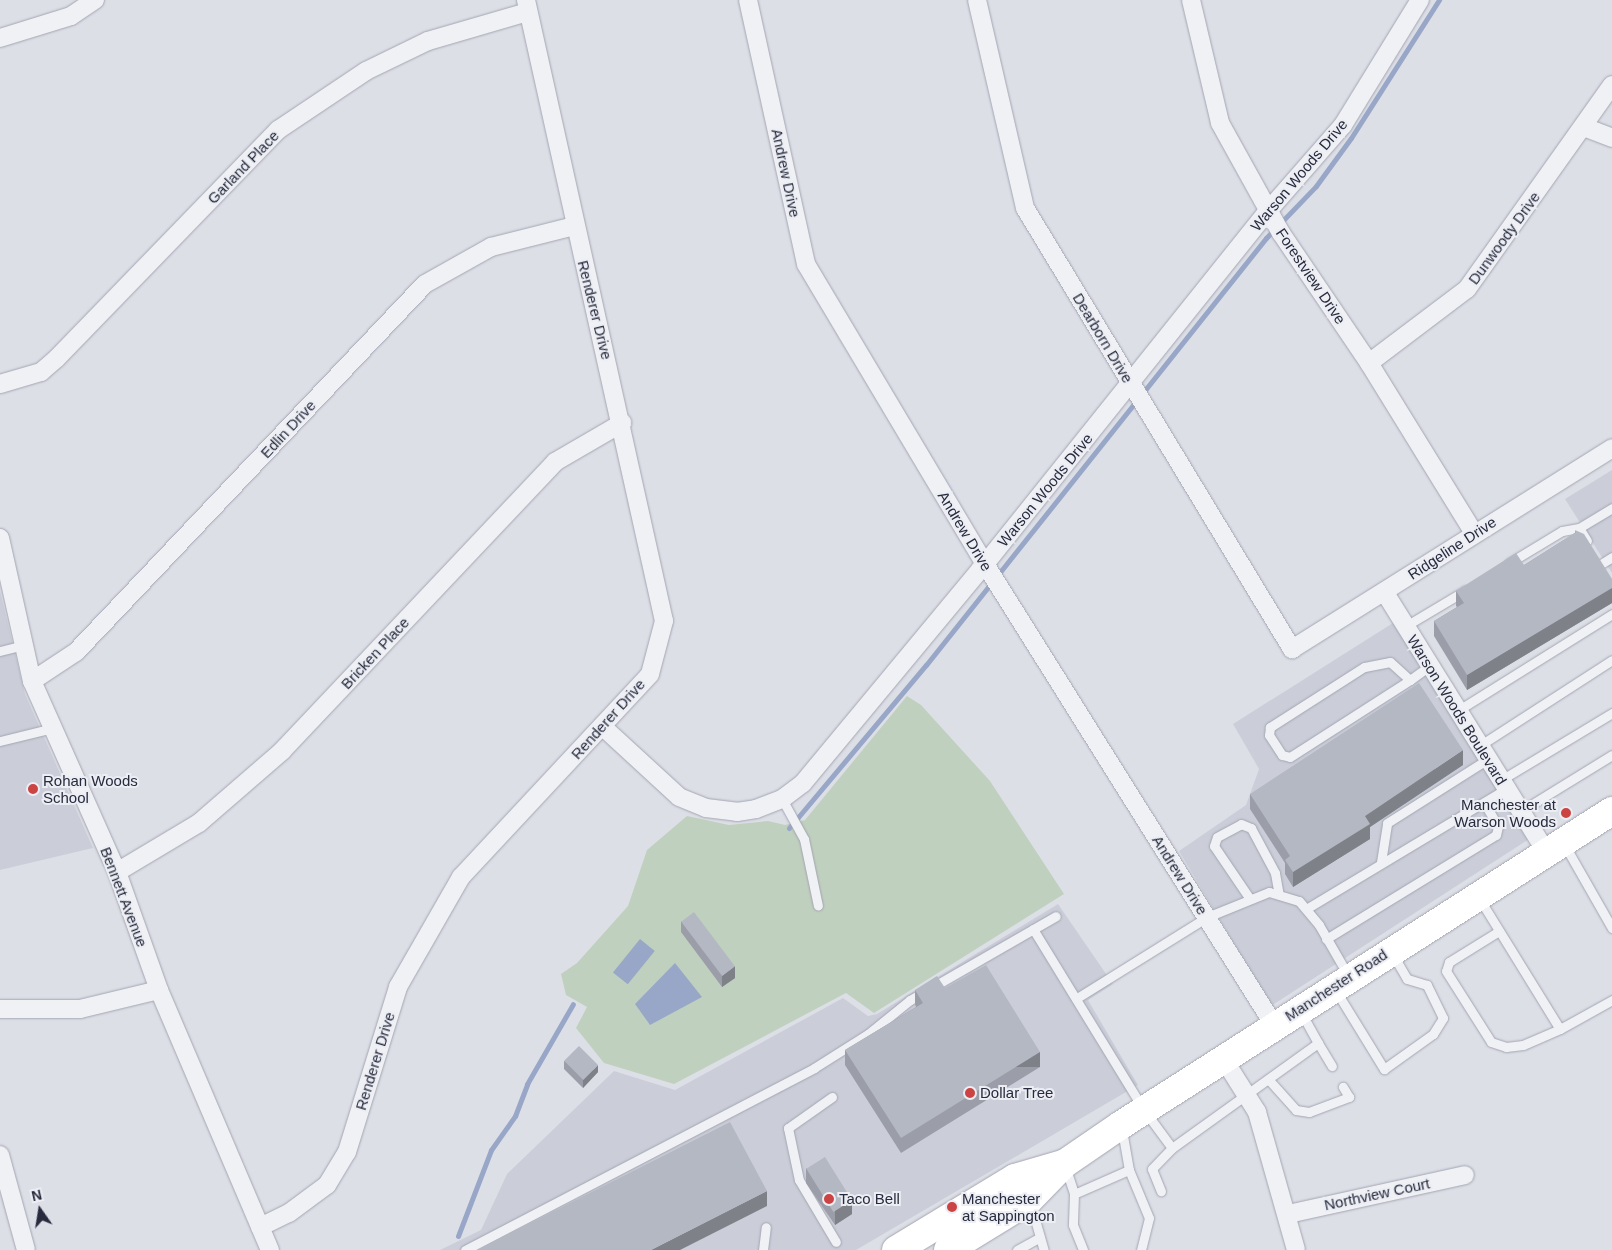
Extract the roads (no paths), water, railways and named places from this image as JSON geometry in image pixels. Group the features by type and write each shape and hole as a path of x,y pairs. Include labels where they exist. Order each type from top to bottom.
{"main road":[{"name":"Manchester Road","path":"948,1250 1024,1203 1064,1164 1120,1125 1390,950 1612,810"},
{"name":"Manchester Road","path":"896,1250 1015,1178 1064,1164"}],"street":[{"path":"0,38 71,16 95,0"},
{"name":"Andrew Drive","path":"748,0 806,264 991,574 1274,1025"},
{"name":"Dearborn Drive","path":"976,0 1025,208 1292,649"},
{"name":"Forestview Drive","path":"1191,0 1220,123 1274,222 1369,363 1474,533"},
{"name":"Warson Woods Drive","path":"603,727 679,797 697,804 738,812 782,799 803,784 991,574 1133,387 1274,222 1343,125 1420,0"},
{"name":"Renderer Drive","path":"260,1227 289,1213 327,1185 347,1152 398,987 461,877 603,727 650,674 664,621 622,423 574,226 527,6"},
{"name":"Garland Place","path":"0,384 41,372 58,358 278,130 366,71 428,41 527,6"},
{"name":"Dunwoody Drive","path":"1369,363 1467,289 1584,127 1612,85"},
{"path":"1584,127 1612,138"},
{"name":"Edlin Drive","path":"32,681 76,652 426,284 466,258 491,247 574,226"},
{"name":"Bricken Place","path":"117,872 199,823 282,751 555,462 622,423"},
{"name":"Ridgeline Drive","path":"1292,649 1384,594 1474,533 1612,448"},
{"name":"Bennett Avenue","path":"0,538 2,561 32,681 117,872 159,990 270,1250"},
{"name":"Warson Woods Boulevard","path":"1384,594 1521,812 1554,847"},
{"path":"0,1009 80,1009 159,990"},
{"path":"1223,1058 1248,1096 1264,1130 1288,1214 1296,1250"},
{"path":"0,1155 26,1250"},
{"name":"Northview Court","path":"1288,1214 1465,1175"}],"lane":[{"path":"1502,567 1562,531 1579,528 1612,508"},
{"path":"1579,528 1598,560 1612,557"},
{"path":"1404,628 1478,582"},
{"path":"1457,711 1612,614"},
{"path":"0,651 24,645"},
{"path":"1381,862 1388,823 1612,660"},
{"path":"1410,680 1390,662 1364,666 1270,728 1269,734 1282,754 1290,757 1410,680 1429,666"},
{"path":"1306,909 1381,862 1484,803 1504,784 1612,713"},
{"path":"0,742 53,728"},
{"path":"1521,812 1612,756"},
{"path":"782,799 804,839 818,906"},
{"path":"1326,939 1496,836 1498,826 1484,803"},
{"path":"1250,898 1214,846 1217,837 1241,824 1251,828 1276,874 1279,895"},
{"path":"1554,847 1612,928"},
{"path":"1077,998 1207,917 1250,898 1269,892 1299,901 1326,939 1341,982 1384,1069 1433,1034 1443,1018 1427,985 1407,979 1390,950"},
{"path":"1477,896 1560,1030"},
{"path":"465,1250 814,1068 868,1034 910,1000 1056,916"},
{"path":"1033,929 1144,1110 1172,1148"},
{"path":"1499,931 1449,962 1446,971 1491,1042 1506,1047 1524,1045 1560,1030 1612,1000"},
{"path":"1299,1009 1332,1066"},
{"path":"1161,1191 1152,1169 1172,1148 1248,1096 1318,1043"},
{"path":"1269,1080 1296,1110 1309,1112 1349,1097 1343,1087"},
{"path":"832,1097 788,1128 799,1180 836,1242"},
{"path":"1120,1125 1129,1170 1149,1218 1145,1244 1141,1250"},
{"path":"1064,1164 1074,1194 1073,1225 1083,1250"},
{"path":"1074,1194 1129,1170"},
{"path":"1024,1203 1034,1216 1044,1250"},
{"path":"763,1250 766,1227"},
{"path":"1017,1250 1040,1236"}],"water":[{"path":"640,939 655,951 628,984 613,972"},
{"path":"675,963 702,997 650,1025 635,1004"}],"waterway":[{"path":"789,828 926,665 1266,238 1316,186 1351,138 1439,0"},
{"path":"458,1236 491,1150 515,1116 527,1084 573,1004"}],"place":[{"name":"Rohan Woods School","path":"33,789"},
{"name":"Manchester at Warson Woods","path":"1566,813"},
{"name":"Dollar Tree","path":"970,1093"},
{"name":"Taco Bell","path":"829,1199"},
{"name":"Manchester at Sappington","path":"952,1207"}]}
